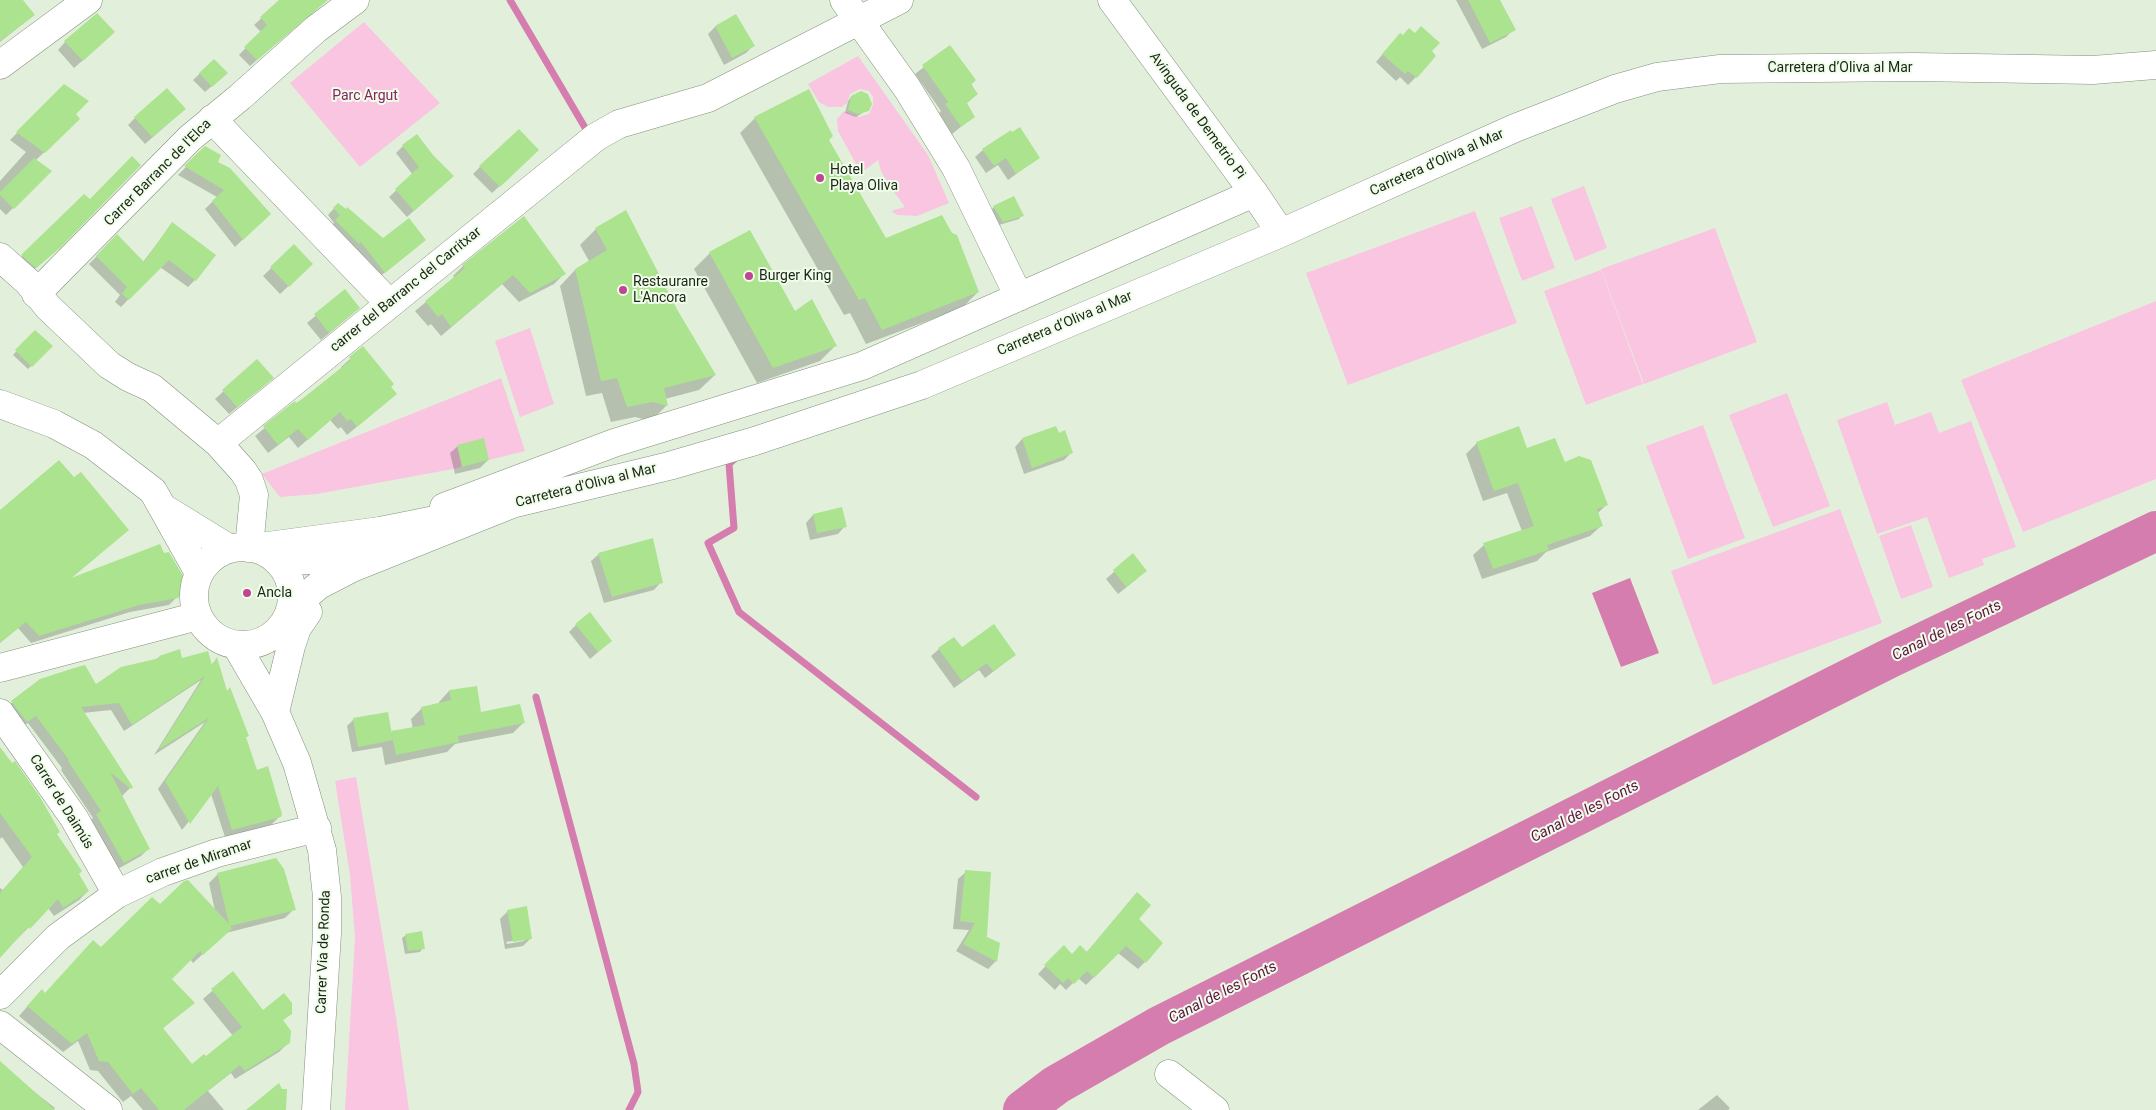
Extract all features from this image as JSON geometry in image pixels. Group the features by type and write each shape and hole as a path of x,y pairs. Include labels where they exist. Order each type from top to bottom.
{"street":[{"path":"0,65 88,0"},
{"name":"Carrer Barranc de l'Elca","path":"36,294 212,119 240,97 316,29 355,0"},
{"name":"carrer del Barranc del Carritxar","path":"218,444 389,303 596,137 618,124 708,98 852,11 899,0"},
{"name":"Avinguda de Demetrio Pi","path":"1112,0 1254,193 1281,233"},
{"path":"852,11 907,88 956,168 1019,297"},
{"name":"Carretera d’Oliva al Mar","path":"755,441 922,385 1281,233 1515,128 1615,89 1657,78 1720,69 2049,70 2156,65"},
{"path":"212,119 389,303"},
{"path":"444,507 614,443 862,366 1254,193"},
{"path":"0,257 19,273 48,307 110,365 128,377 152,388 218,444 243,470 252,489 244,548"},
{"path":"0,404 54,424 93,444 153,491 199,573"},
{"name":"Carretera d'Oliva al Mar","path":"290,610 319,585 335,576 512,504 669,466 755,441"},
{"path":"161,507 244,548 262,551 278,562 290,582 292,596 290,610 284,623 275,634 263,642 249,645 236,645 213,636 198,616 194,602 194,587 199,573 212,558 244,548 380,531 512,504"},
{"path":"275,712 297,628 311,608 331,590 381,567 421,540"},
{"name":"Carretera d'Oliva al Mar","path":"278,562 336,558 421,540"},
{"path":"0,668 198,616"},
{"name":"Carrer Via de Ronda","path":"275,634 275,712"},
{"name":"Carrer Via de Ronda","path":"236,645 275,712 298,763 317,828 324,865 327,914 316,1110"},
{"name":"Carrer de Daimús","path":"0,712 70,812 117,894"},
{"name":"carrer de Miramar","path":"0,995 58,937 117,894 163,872 217,853 317,828"},
{"path":"0,1025 94,1106"},
{"path":"1169,1074 1215,1110"}],"green space":[{"name":"Parc Argut","path":"364,22 440,103 360,167 290,83"},
{"path":"858,56 928,155 949,203 917,216 897,215 891,211 905,207 894,192 892,182 886,180 878,160 861,173 838,131 837,119 844,111 859,117 869,114 873,105 873,97 869,91 860,89 850,94 847,103 842,107 828,107 819,102 808,84"},
{"path":"1584,186 1607,248 1575,261 1551,199"},
{"path":"1532,206 1555,268 1522,281 1499,218"},
{"path":"1475,211 1517,323 1348,385 1306,273"},
{"path":"1715,228 1757,342 1644,384 1601,269"},
{"path":"1601,270 1643,384 1586,405 1544,291"},
{"path":"2156,301 2156,479 2023,532 1961,380"},
{"path":"530,328 554,404 520,417 495,341"},
{"path":"501,378 525,451 453,469 317,494 280,497 262,474"},
{"path":"1787,393 1830,506 1773,527 1729,415"},
{"path":"1887,402 1895,425 1931,412 1939,433 1971,421 2016,547 1982,559 1984,565 1949,578 1927,517 1877,534 1837,420"},
{"path":"1703,425 1745,538 1688,559 1646,446"},
{"path":"1840,509 1882,623 1713,685 1671,571"},
{"path":"1911,525 1933,587 1901,599 1879,536"},
{"path":"356,777 396,1017 409,1110 345,1110 355,938 350,875 335,781"}],"shaded area":[{"path":"1630,578 1659,653 1621,667 1592,593"}],"building":[{"path":"0,0 23,0 35,15 0,41"},
{"path":"279,0 328,0 257,60 244,47 267,25 260,17"},
{"path":"1468,0 1500,0 1516,30 1490,43"},
{"path":"97,13 115,32 83,61 64,41"},
{"path":"736,14 755,46 732,58 715,26"},
{"path":"1421,26 1440,43 1432,51 1436,56 1417,78 1408,71 1405,74 1382,54 1400,33 1403,35 1409,28 1415,33"},
{"path":"950,45 976,80 971,85 978,94 967,103 975,117 961,127 945,104 948,102 922,65"},
{"path":"214,59 228,73 212,87 199,73"},
{"path":"64,84 89,101 76,114 80,119 45,153 16,132"},
{"path":"167,88 186,109 152,137 134,117"},
{"name":"Hotel Playa Oliva","path":"809,89 833,136 829,140 886,238 942,215 952,233 957,235 979,292 882,330 865,298 859,300 754,117"},
{"path":"861,91 868,94 872,104 869,111 858,114 848,110 851,96"},
{"path":"1020,127 1040,158 1016,174 1006,158 994,166 982,149 1011,130 1012,132"},
{"path":"519,129 539,150 500,187 479,166"},
{"path":"417,134 433,155 454,176 414,211 395,189 419,167 402,145"},
{"path":"205,146 221,155 218,162 230,168 271,214 243,240 212,201 224,190 184,166"},
{"path":"132,156 141,165 60,248 36,268 21,255 84,194 90,199"},
{"path":"34,158 52,171 14,209 0,195 0,192"},
{"path":"1014,196 1024,216 1003,222 993,206"},
{"path":"338,203 346,209 347,207 383,238 409,218 426,240 385,273 361,242 359,244 335,220 340,215 333,208"},
{"name":"Restauranre L'Ancora","path":"626,210 678,311 716,375 664,388 668,406 652,402 627,407 617,378 601,381 575,269 607,250 595,228"},
{"path":"524,216 566,274 530,293 513,275 451,327 442,314 438,317 425,301 465,268 462,265"},
{"path":"172,222 216,255 196,281 169,260 129,300 122,294 127,287 96,256 117,234 144,262"},
{"name":"Burger King","path":"750,230 795,311 812,299 837,346 773,368 709,252"},
{"path":"294,244 313,264 289,287 270,267"},
{"path":"345,289 360,308 329,333 314,314"},
{"path":"35,330 53,346 32,367 15,350"},
{"path":"363,346 394,384 391,387 397,394 357,427 351,419 347,421 340,412 308,440 298,429 278,445 263,426 295,401 296,403 302,399 351,360 349,357"},
{"path":"257,359 274,378 237,407 222,390"},
{"path":"1056,426 1059,433 1065,430 1073,453 1032,468 1022,438"},
{"path":"1519,426 1527,448 1555,438 1565,462 1579,456 1591,460 1608,505 1597,509 1603,526 1547,545 1549,550 1493,569 1483,543 1534,526 1518,483 1494,491 1476,442"},
{"path":"484,438 489,460 462,467 457,445"},
{"path":"59,460 74,477 81,472 129,530 71,578 160,544 164,553 169,552 186,581 183,592 178,598 139,605 39,636 26,622 0,643 0,510"},
{"path":"842,507 847,527 817,533 813,514"},
{"path":"653,538 663,583 612,597 598,553"},
{"path":"1133,553 1147,571 1126,587 1113,570"},
{"path":"590,612 612,641 598,652 575,624"},
{"path":"994,624 1016,655 993,671 987,663 962,681 938,648 954,637 962,647"},
{"path":"180,649 182,658 208,651 212,665 217,657 227,691 230,687 249,736 246,737 257,770 268,766 282,814 281,817 232,830 218,786 190,824 165,781 209,718 158,750 205,676 132,725 119,703 81,707 133,787 131,789 110,772 150,849 124,863 96,814 101,811 69,760 36,716 27,722 11,701 40,679 74,668 85,665 96,684 121,667 160,658 159,656"},
{"path":"477,686 481,712 520,704 525,723 458,736 459,742 396,755 391,731 425,725 421,707 451,700 449,690"},
{"path":"388,712 393,740 358,747 353,718"},
{"path":"0,747 12,763 15,761 40,797 60,832 57,834 82,871 79,874 89,891 63,908 58,899 30,929 28,927 0,958 0,893 32,857 0,813"},
{"path":"276,858 284,869 296,910 230,926 233,928 203,955 200,951 172,979 195,1003 163,1028 192,1064 204,1054 206,1056 242,1027 211,989 233,971 263,1010 284,993 292,1003 292,1014 283,1020 291,1031 290,1043 245,1071 240,1065 184,1110 159,1110 141,1088 133,1094 108,1062 99,1061 87,1033 72,1044 27,1006 42,989 45,993 93,940 101,947 152,897 160,904 184,881 188,880 229,924 217,873"},
{"path":"965,870 991,872 987,937 1000,943 997,962 963,944 975,923 960,921"},
{"path":"1137,892 1151,905 1139,919 1163,943 1146,963 1126,946 1094,978 1087,971 1074,984 1068,978 1063,983 1044,965 1064,945 1072,954 1080,945 1087,952"},
{"path":"527,906 532,939 513,942 507,910"},
{"path":"422,931 425,949 408,951 405,934"},
{"path":"0,1061 55,1110 0,1110"},
{"path":"279,1083 282,1089 287,1089 286,1110 246,1110"}],"waterway":[{"path":"510,0 587,131"},
{"path":"738,456 729,464 734,528 708,543 739,612 976,797"},
{"name":"Canal de les Fonts","path":"1023,1110 1056,1085 1159,1026 1888,659 2156,531"},
{"path":"536,697 634,1064 638,1092 629,1110"}],"place":[{"name":"Hotel Playa Oliva","path":"820,178"},
{"name":"Burger King","path":"749,276"},
{"name":"Restauranre L'Ancora","path":"623,290"},
{"name":"Ancla","path":"247,593"}]}
